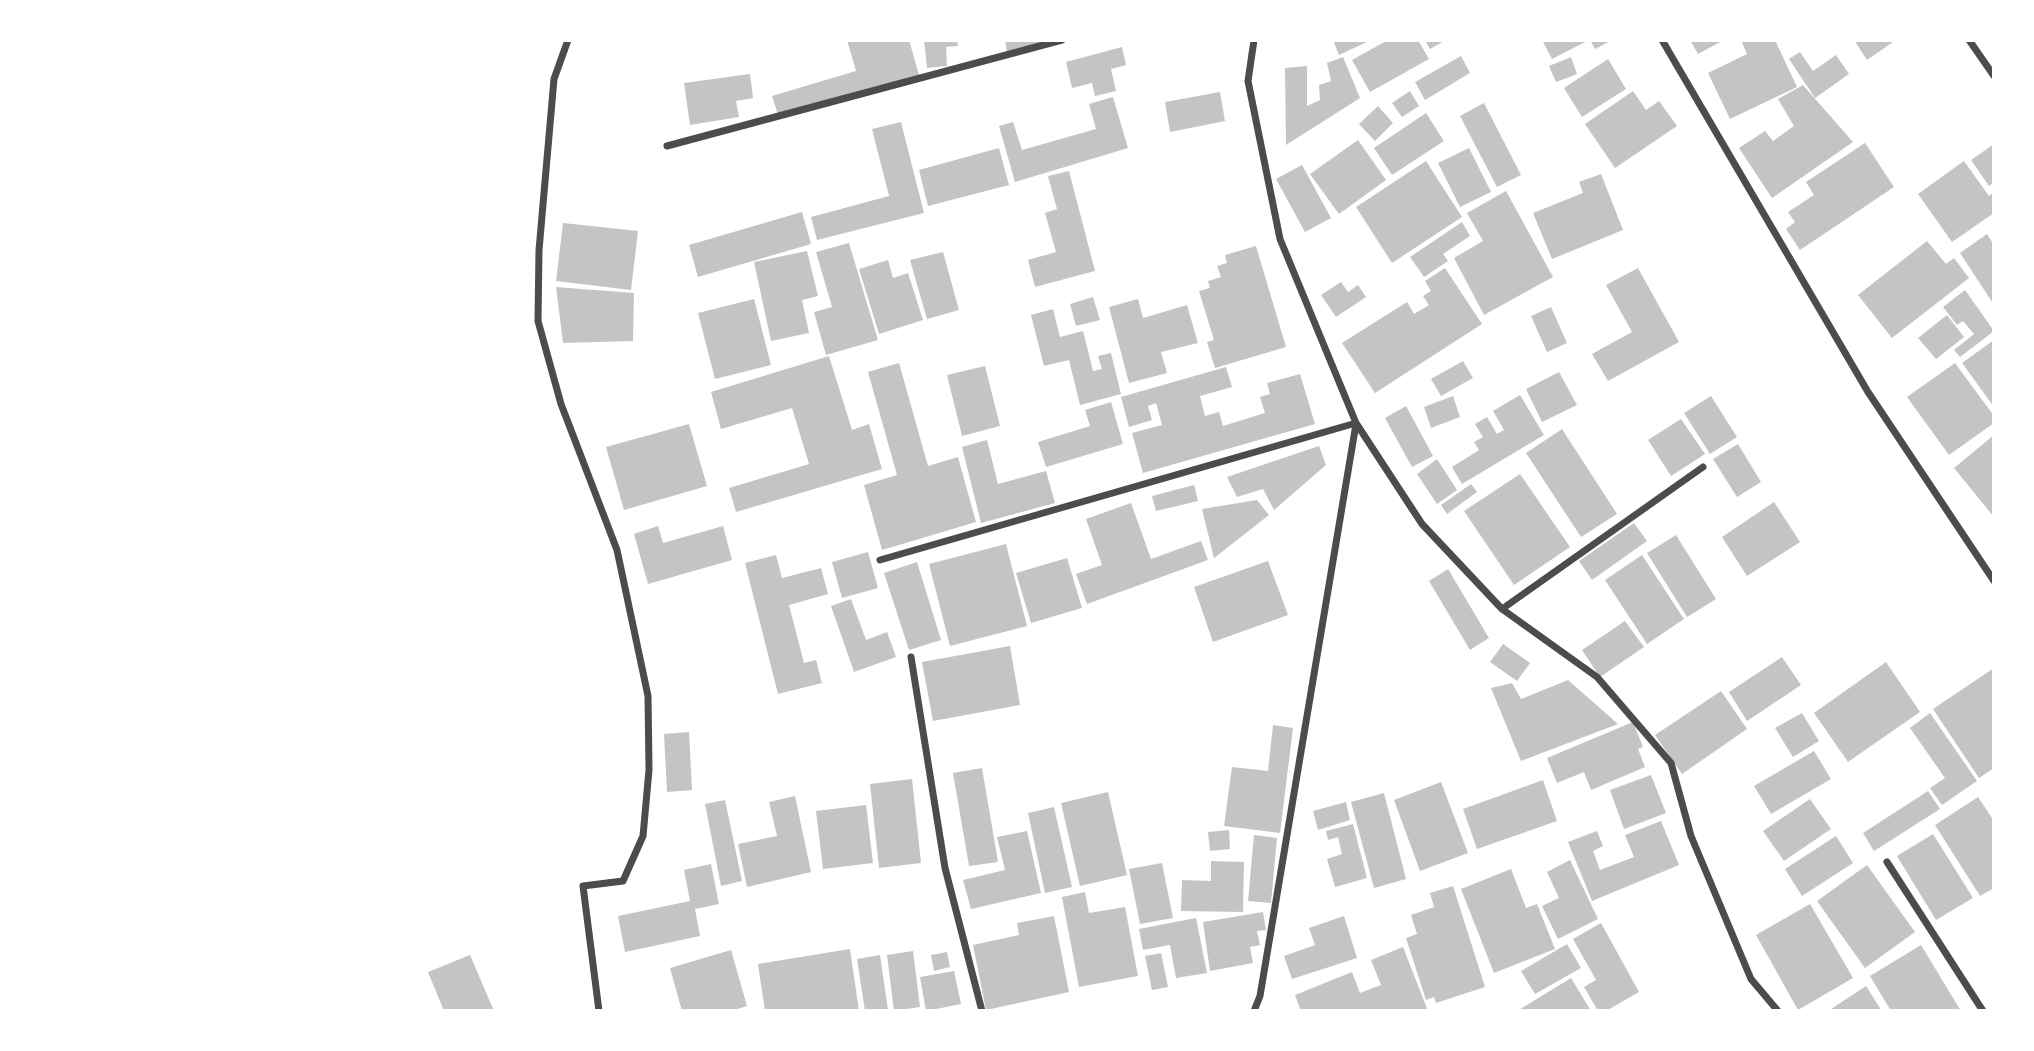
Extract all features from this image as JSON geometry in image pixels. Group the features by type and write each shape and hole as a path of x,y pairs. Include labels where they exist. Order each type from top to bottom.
{"street":[{"path":"568,40 554,79 539,250 538,321 561,404 617,550 648,696 649,770 643,835 623,881 583,886 599,1011"},
{"path":"667,146 1062,40"},
{"path":"1254,40 1248,81 1280,239 1356,423 1422,524 1502,609 1597,677 1671,763 1691,836 1751,979 1778,1011"},
{"path":"1662,40 1868,392 1994,581"},
{"path":"1969,40 1994,76"},
{"path":"880,560 1356,423"},
{"path":"1254,1011 1261,996 1356,423"},
{"path":"1502,609 1703,467"},
{"path":"911,657 945,867 982,1011"},
{"path":"1887,862 1983,1011"}],"building":[{"path":"847,40 909,40 919,75 779,118 772,96 856,71"},
{"path":"924,40 957,40 958,46 946,47 947,66 927,68"},
{"path":"1005,40 1050,40 1007,52"},
{"path":"1333,40 1371,40 1339,55"},
{"path":"1388,40 1418,40 1429,59 1370,92 1352,60"},
{"path":"1425,40 1446,40 1430,49"},
{"path":"1542,40 1589,40 1552,59"},
{"path":"1590,40 1612,40 1595,49"},
{"path":"1690,40 1724,40 1698,54"},
{"path":"1741,40 1775,40 1797,87 1730,119 1708,73 1747,54"},
{"path":"1854,40 1896,40 1867,60"},
{"path":"1122,47 1126,65 1111,69 1116,91 1095,96 1092,83 1072,88 1066,62"},
{"path":"1800,52 1813,71 1836,55 1849,74 1815,98 1789,59"},
{"path":"1461,56 1470,73 1425,100 1415,82"},
{"path":"1343,57 1360,98 1286,145 1285,68 1307,66 1307,106 1320,100 1319,85 1331,81 1327,63"},
{"path":"1571,57 1577,74 1556,82 1549,66"},
{"path":"1608,59 1626,89 1582,117 1564,88"},
{"path":"750,74 753,98 736,101 739,117 690,125 684,83"},
{"path":"1803,85 1853,142 1772,198 1739,148 1765,131 1773,141 1794,126 1778,99"},
{"path":"1410,91 1419,106 1402,117 1392,103"},
{"path":"1633,91 1646,110 1659,101 1677,126 1615,168 1585,124"},
{"path":"1220,92 1225,121 1170,132 1165,102"},
{"path":"1113,97 1128,148 1015,182 999,126 1013,122 1022,150 1096,129 1089,104"},
{"path":"1484,103 1521,175 1497,187 1460,116"},
{"path":"1378,106 1393,123 1375,141 1359,124"},
{"path":"1426,113 1444,141 1392,175 1374,148"},
{"path":"901,122 924,213 817,240 811,217 889,196 872,129"},
{"path":"1358,140 1386,180 1339,214 1310,174"},
{"path":"1865,143 1894,187 1800,250 1786,229 1795,222 1788,212 1814,195 1806,182"},
{"path":"1994,144 1994,182 1989,186 1971,160"},
{"path":"999,148 1009,185 928,206 919,170"},
{"path":"1469,148 1491,192 1460,207 1438,163"},
{"path":"1426,161 1462,217 1392,263 1356,207"},
{"path":"1964,161 1989,196 1994,192 1994,213 1952,242 1918,194"},
{"path":"1302,165 1331,218 1305,232 1276,179"},
{"path":"1069,171 1095,271 1035,287 1028,260 1056,252 1045,213 1057,209 1048,176"},
{"path":"1601,174 1623,230 1552,259 1533,213 1583,193 1579,182"},
{"path":"1506,191 1553,277 1484,315 1454,258 1483,241 1467,213"},
{"path":"802,212 811,244 698,277 689,245"},
{"path":"1462,222 1470,236 1443,254 1448,261 1424,277 1410,257"},
{"path":"563,223 638,231 631,290 556,281"},
{"path":"1987,234 1994,245 1994,305 1960,253"},
{"path":"1927,241 1946,264 1954,258 1969,278 1892,338 1858,295"},
{"path":"849,243 878,340 826,355 814,312 832,307 816,252"},
{"path":"1256,246 1286,347 1215,368 1207,342 1214,340 1199,291 1210,288 1208,281 1221,277 1217,266 1227,263 1225,255"},
{"path":"807,251 818,296 802,300 809,333 771,341 754,262"},
{"path":"943,252 959,310 927,319 910,260"},
{"path":"888,260 893,278 908,273 923,320 879,334 859,269"},
{"path":"1445,268 1482,324 1375,393 1342,343 1407,302 1414,314 1429,305 1423,296 1431,291 1425,281"},
{"path":"1638,268 1679,342 1608,381 1592,354 1632,332 1606,285"},
{"path":"1341,282 1348,292 1358,285 1366,297 1336,317 1321,295"},
{"path":"556,287 634,293 633,341 563,343"},
{"path":"1965,290 1994,331 1960,357 1954,350 1974,334 1963,321 1957,325 1943,307"},
{"path":"1093,297 1100,320 1076,326 1070,304"},
{"path":"754,299 771,365 715,379 698,313"},
{"path":"1138,299 1143,318 1187,305 1198,343 1161,352 1167,373 1129,383 1109,307"},
{"path":"1551,307 1567,343 1547,352 1531,316"},
{"path":"1053,309 1060,337 1083,331 1093,371 1102,369 1098,356 1111,353 1121,394 1080,405 1069,360 1044,366 1031,315"},
{"path":"1947,315 1964,337 1936,359 1918,338"},
{"path":"1994,340 1994,407 1962,363"},
{"path":"829,356 852,430 869,424 882,469 736,512 729,488 809,464 792,408 721,429 711,392"},
{"path":"1463,361 1473,378 1441,396 1431,379"},
{"path":"899,363 928,466 958,457 976,522 882,550 864,485 897,475 868,372"},
{"path":"1955,363 1994,416 1994,423 1949,455 1907,397"},
{"path":"985,366 1000,426 962,436 947,375"},
{"path":"1226,367 1232,387 1200,396 1205,416 1219,412 1223,426 1265,413 1260,397 1270,394 1267,383 1300,374 1315,424 1143,473 1132,433 1162,425 1156,403 1148,406 1152,420 1129,427 1121,397"},
{"path":"1559,372 1577,405 1542,422 1526,389"},
{"path":"1520,395 1544,435 1462,484 1452,467 1479,450 1474,442 1483,437 1475,424 1487,417 1497,434 1504,430 1493,411"},
{"path":"1453,396 1460,417 1431,428 1424,407"},
{"path":"1711,396 1737,437 1710,454 1684,413"},
{"path":"1111,402 1123,444 1046,467 1038,442 1090,426 1085,410"},
{"path":"1406,406 1433,456 1412,467 1385,418"},
{"path":"1681,419 1705,454 1671,476 1648,440"},
{"path":"689,424 707,486 624,510 606,447"},
{"path":"1562,429 1617,514 1581,537 1526,453"},
{"path":"1994,435 1994,517 1954,468"},
{"path":"987,440 998,484 1046,471 1055,503 981,523 962,447"},
{"path":"1738,444 1761,482 1737,497 1713,459"},
{"path":"1319,446 1326,465 1274,510 1263,489 1237,497 1227,477"},
{"path":"1437,459 1457,490 1437,504 1417,474"},
{"path":"1520,474 1570,547 1514,585 1464,511"},
{"path":"1471,484 1477,492 1447,514 1441,505"},
{"path":"1194,485 1198,501 1156,511 1152,496"},
{"path":"1257,500 1269,515 1214,558 1202,509"},
{"path":"1774,502 1800,542 1747,576 1722,537"},
{"path":"1131,503 1151,559 1201,541 1208,560 1087,604 1076,574 1102,565 1086,519"},
{"path":"1634,523 1647,541 1592,580 1579,561"},
{"path":"658,526 663,543 723,526 732,560 648,584 634,534"},
{"path":"1676,535 1716,599 1687,617 1647,553"},
{"path":"1006,544 1027,626 950,646 929,564"},
{"path":"868,552 878,588 842,598 832,562"},
{"path":"776,555 782,578 821,568 828,594 789,605 804,663 816,660 822,683 778,694 745,563"},
{"path":"1642,555 1684,619 1647,644 1605,580"},
{"path":"1067,558 1082,608 1031,623 1016,573"},
{"path":"1268,561 1288,615 1213,642 1194,587"},
{"path":"917,562 941,640 909,650 884,573"},
{"path":"1448,569 1489,638 1470,650 1429,581"},
{"path":"851,599 866,640 887,632 896,657 854,672 831,606"},
{"path":"1625,621 1644,647 1600,677 1582,650"},
{"path":"1503,644 1530,663 1517,681 1490,662"},
{"path":"1010,646 1020,705 933,721 922,662"},
{"path":"1782,657 1801,685 1747,721 1729,692"},
{"path":"1886,662 1920,712 1848,762 1814,713"},
{"path":"1994,668 1994,768 1979,778 1933,709"},
{"path":"1568,680 1618,724 1521,761 1491,688 1512,683 1521,699"},
{"path":"1721,691 1747,729 1682,774 1655,735"},
{"path":"1802,713 1819,741 1793,757 1775,728"},
{"path":"1930,713 1977,781 1942,805 1930,788 1945,778 1910,728"},
{"path":"1633,722 1643,747 1638,749 1645,767 1591,790 1584,772 1557,783 1547,758"},
{"path":"1273,725 1293,728 1280,833 1224,826 1232,767 1268,771"},
{"path":"689,732 692,790 667,792 664,734"},
{"path":"1814,751 1831,779 1771,814 1754,786"},
{"path":"982,768 998,862 969,866 953,773"},
{"path":"1651,775 1666,813 1624,829 1610,790"},
{"path":"912,779 921,863 879,868 870,784"},
{"path":"1543,780 1557,821 1477,849 1463,809"},
{"path":"1441,782 1468,853 1420,871 1394,800"},
{"path":"1928,791 1940,809 1874,851 1863,833"},
{"path":"1108,792 1127,875 1080,886 1061,803"},
{"path":"1384,793 1406,879 1374,888 1351,802"},
{"path":"795,796 811,872 747,887 738,844 777,836 769,802"},
{"path":"1978,797 1994,821 1994,888 1980,896 1935,825"},
{"path":"1810,799 1831,829 1784,861 1763,831"},
{"path":"725,800 742,881 721,886 705,804"},
{"path":"1346,802 1350,820 1318,830 1313,811"},
{"path":"866,805 873,863 823,869 816,811"},
{"path":"1054,807 1072,887 1045,893 1028,813"},
{"path":"1661,821 1679,865 1592,901 1568,842 1597,831 1603,846 1593,851 1600,870 1634,857 1625,835"},
{"path":"1353,824 1367,878 1335,887 1327,859 1342,854 1338,837 1328,840 1326,831"},
{"path":"1229,830 1230,849 1210,851 1208,832"},
{"path":"1027,831 1041,893 971,909 963,880 1005,870 997,837"},
{"path":"1933,834 1973,898 1936,920 1897,856"},
{"path":"1254,835 1277,838 1271,903 1248,901"},
{"path":"1836,836 1853,863 1802,896 1785,869"},
{"path":"1570,860 1598,919 1558,939 1542,906 1559,898 1547,872"},
{"path":"1211,861 1244,862 1243,912 1181,911 1182,880 1211,881"},
{"path":"1162,863 1173,918 1140,924 1129,869"},
{"path":"711,864 719,904 695,909 700,936 625,952 618,916 690,901 684,870"},
{"path":"1867,865 1915,932 1865,968 1817,901"},
{"path":"1511,869 1526,908 1537,904 1555,949 1494,973 1461,889"},
{"path":"1453,886 1485,987 1436,1003 1434,997 1426,1000 1406,938 1417,934 1411,915 1434,907 1430,893"},
{"path":"1085,892 1089,913 1125,907 1138,976 1079,987 1062,897"},
{"path":"1810,904 1853,978 1798,1010 1756,935"},
{"path":"1263,912 1266,930 1257,931 1260,945 1250,947 1253,963 1210,971 1203,922"},
{"path":"1054,916 1069,992 986,1010 973,945 1019,935 1017,923"},
{"path":"1344,916 1357,958 1292,979 1284,956 1315,945 1309,928"},
{"path":"1196,918 1207,973 1176,978 1170,945 1143,950 1139,929"},
{"path":"1601,923 1639,992 1606,1011 1598,1011 1584,987 1596,980 1573,939"},
{"path":"1567,944 1581,968 1535,994 1521,971"},
{"path":"1921,945 1961,1011 1891,1011 1870,976"},
{"path":"1403,947 1428,1011 1301,1011 1295,995 1352,972 1360,993 1381,985 1371,960"},
{"path":"850,949 859,1011 765,1011 758,964"},
{"path":"731,950 747,1006 731,1011 682,1011 670,968"},
{"path":"913,951 920,1007 894,1011 887,955"},
{"path":"947,952 950,967 934,971 931,955"},
{"path":"1161,953 1168,987 1152,990 1145,956"},
{"path":"470,955 494,1011 444,1011 428,972"},
{"path":"880,955 888,1010 865,1011 857,959"},
{"path":"954,971 961,1004 926,1011 920,977"},
{"path":"1571,978 1591,1011 1517,1011"},
{"path":"1866,986 1882,1011 1828,1011"}]}
